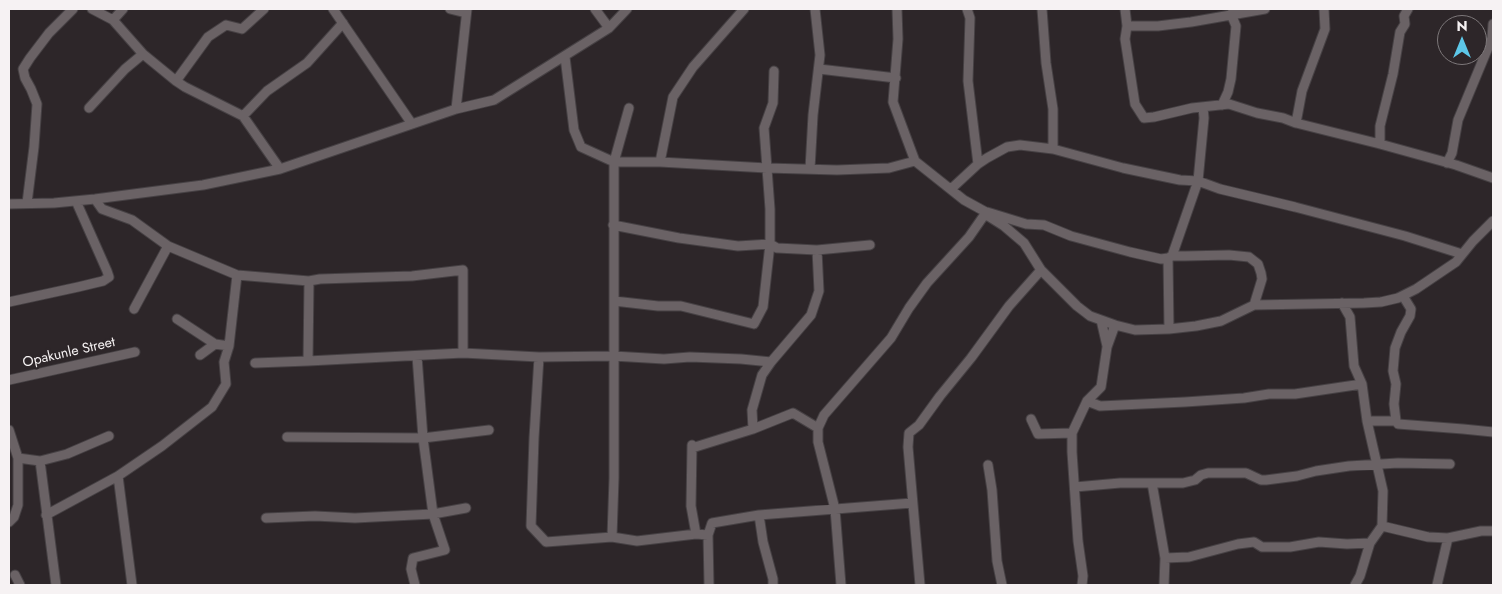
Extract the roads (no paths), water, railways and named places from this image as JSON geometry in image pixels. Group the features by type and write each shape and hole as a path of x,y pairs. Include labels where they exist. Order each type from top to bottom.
{"street":[{"path":"27,203 37,104 25,78 24,69 49,33 73,9"},
{"path":"92,9 112,20 143,54 176,81 243,116 280,169"},
{"path":"112,20 123,9"},
{"path":"176,81 208,37 226,25 242,29 264,9"},
{"path":"333,9 412,124"},
{"path":"450,9 466,11 456,109"},
{"path":"594,9 610,28"},
{"path":"9,204 95,199 203,185 280,169 456,109 494,100 610,28 628,9"},
{"path":"660,162 673,97 693,67 744,9"},
{"path":"810,169 813,115 820,55 815,9"},
{"path":"897,9 898,39 894,102 915,161 964,200 1004,226 1024,243 1041,270 1077,306 1090,316 1100,320 1135,330 1169,329 1220,321 1254,305 1381,302 1403,296 1456,262 1493,221"},
{"path":"967,9 970,18 968,81 978,164"},
{"path":"1042,9 1046,63 1053,109 1053,149"},
{"path":"1125,9 1127,26 1125,39 1135,104 1144,118 1229,104 1257,113 1380,144 1493,178"},
{"path":"1127,26 1158,26 1191,22 1265,9"},
{"path":"1296,123 1302,91 1325,29 1324,9"},
{"path":"1380,144 1380,126 1393,74 1400,32 1405,24 1404,16 1408,9"},
{"path":"1222,105 1228,92 1236,33 1236,26 1231,14"},
{"path":"243,116 267,91 307,63 343,23"},
{"path":"1447,163 1452,153 1458,120 1492,39 1493,24"},
{"path":"89,108 125,69 143,54"},
{"path":"565,56 574,130 582,147 614,162 660,162 837,170 889,168 915,161"},
{"path":"819,68 896,78"},
{"path":"614,301 658,306 681,306 754,324 763,307 770,244 770,209 764,128 773,103 774,71"},
{"path":"1169,329 1170,257 1198,181 1204,118 1203,107"},
{"path":"612,537 614,478 614,162 628,108"},
{"path":"950,188 978,164 1007,147 1014,145 1053,149 1123,168 1180,180 1198,181 1229,191 1405,236 1462,254"},
{"path":"95,199 102,209 132,220 168,246 237,275 309,281 412,276 463,270 463,354"},
{"path":"9,302 78,287 108,277 76,201"},
{"path":"984,212 1026,224 1044,225 1071,236 1160,259 1230,255 1249,257 1258,264 1262,279 1254,305"},
{"path":"841,585 836,509 818,442 818,428 824,416 891,338 927,283 969,237 984,212"},
{"path":"613,225 679,238 738,246 770,244 777,248 817,250 870,245"},
{"path":"134,309 168,246"},
{"path":"752,429 752,410 762,375 811,315 819,291 817,250"},
{"path":"920,585 912,503 908,447 909,432 919,425 1009,306 1041,270"},
{"path":"46,515 118,476 162,446 212,407 226,384 224,362 228,346 237,275"},
{"path":"308,362 309,281"},
{"path":"1396,422 1394,404 1396,384 1393,372 1395,348 1410,316 1411,309 1403,296"},
{"path":"1342,303 1350,317 1354,366 1362,384 1367,421 1383,491 1382,526 1370,543 1355,585"},
{"path":"1350,317 1356,303"},
{"path":"177,319 215,344 228,346"},
{"path":"1100,320 1107,347"},
{"path":"1082,585 1083,576 1078,541 1072,433 1087,401 1101,387 1107,347 1115,325"},
{"path":"200,355 215,344"},
{"name":"Opakunle Street","path":"9,380 135,352"},
{"path":"255,362 308,362 463,354 539,358 613,356 664,359 741,358 771,362"},
{"path":"415,585 411,569 413,558 445,550 433,514 423,438 417,356"},
{"path":"539,358 531,526 546,542 612,537 637,541 696,534 708,535"},
{"path":"1087,401 1100,406 1185,402 1244,398 1269,394 1296,394 1362,384"},
{"path":"696,534 691,506 692,446 752,429 793,414 818,428"},
{"path":"1031,418 1038,434 1072,433"},
{"path":"1367,421 1396,422 1398,424 1493,432"},
{"path":"9,430 18,458 18,504 14,517 9,522"},
{"path":"287,437 423,438 489,430"},
{"path":"18,458 40,461 67,454 109,436"},
{"path":"40,461 56,585"},
{"path":"1075,487 1120,483 1183,483 1195,480 1201,475 1208,473 1246,472 1261,480 1266,480 1340,467 1377,464 1450,464"},
{"path":"988,465 992,490 997,561 1002,585"},
{"path":"118,476 132,585"},
{"path":"1152,482 1165,558 1164,585"},
{"path":"710,585 708,535 712,523 759,515 912,503"},
{"path":"266,518 315,516 355,518 433,514 466,508"},
{"path":"759,515 773,585"},
{"path":"1382,526 1428,537 1448,538 1481,531 1493,531"},
{"path":"1437,585 1448,538"},
{"path":"1165,558 1189,556 1254,542 1262,547 1284,547 1319,542 1370,543"},
{"path":"16,575 20,585"}]}
